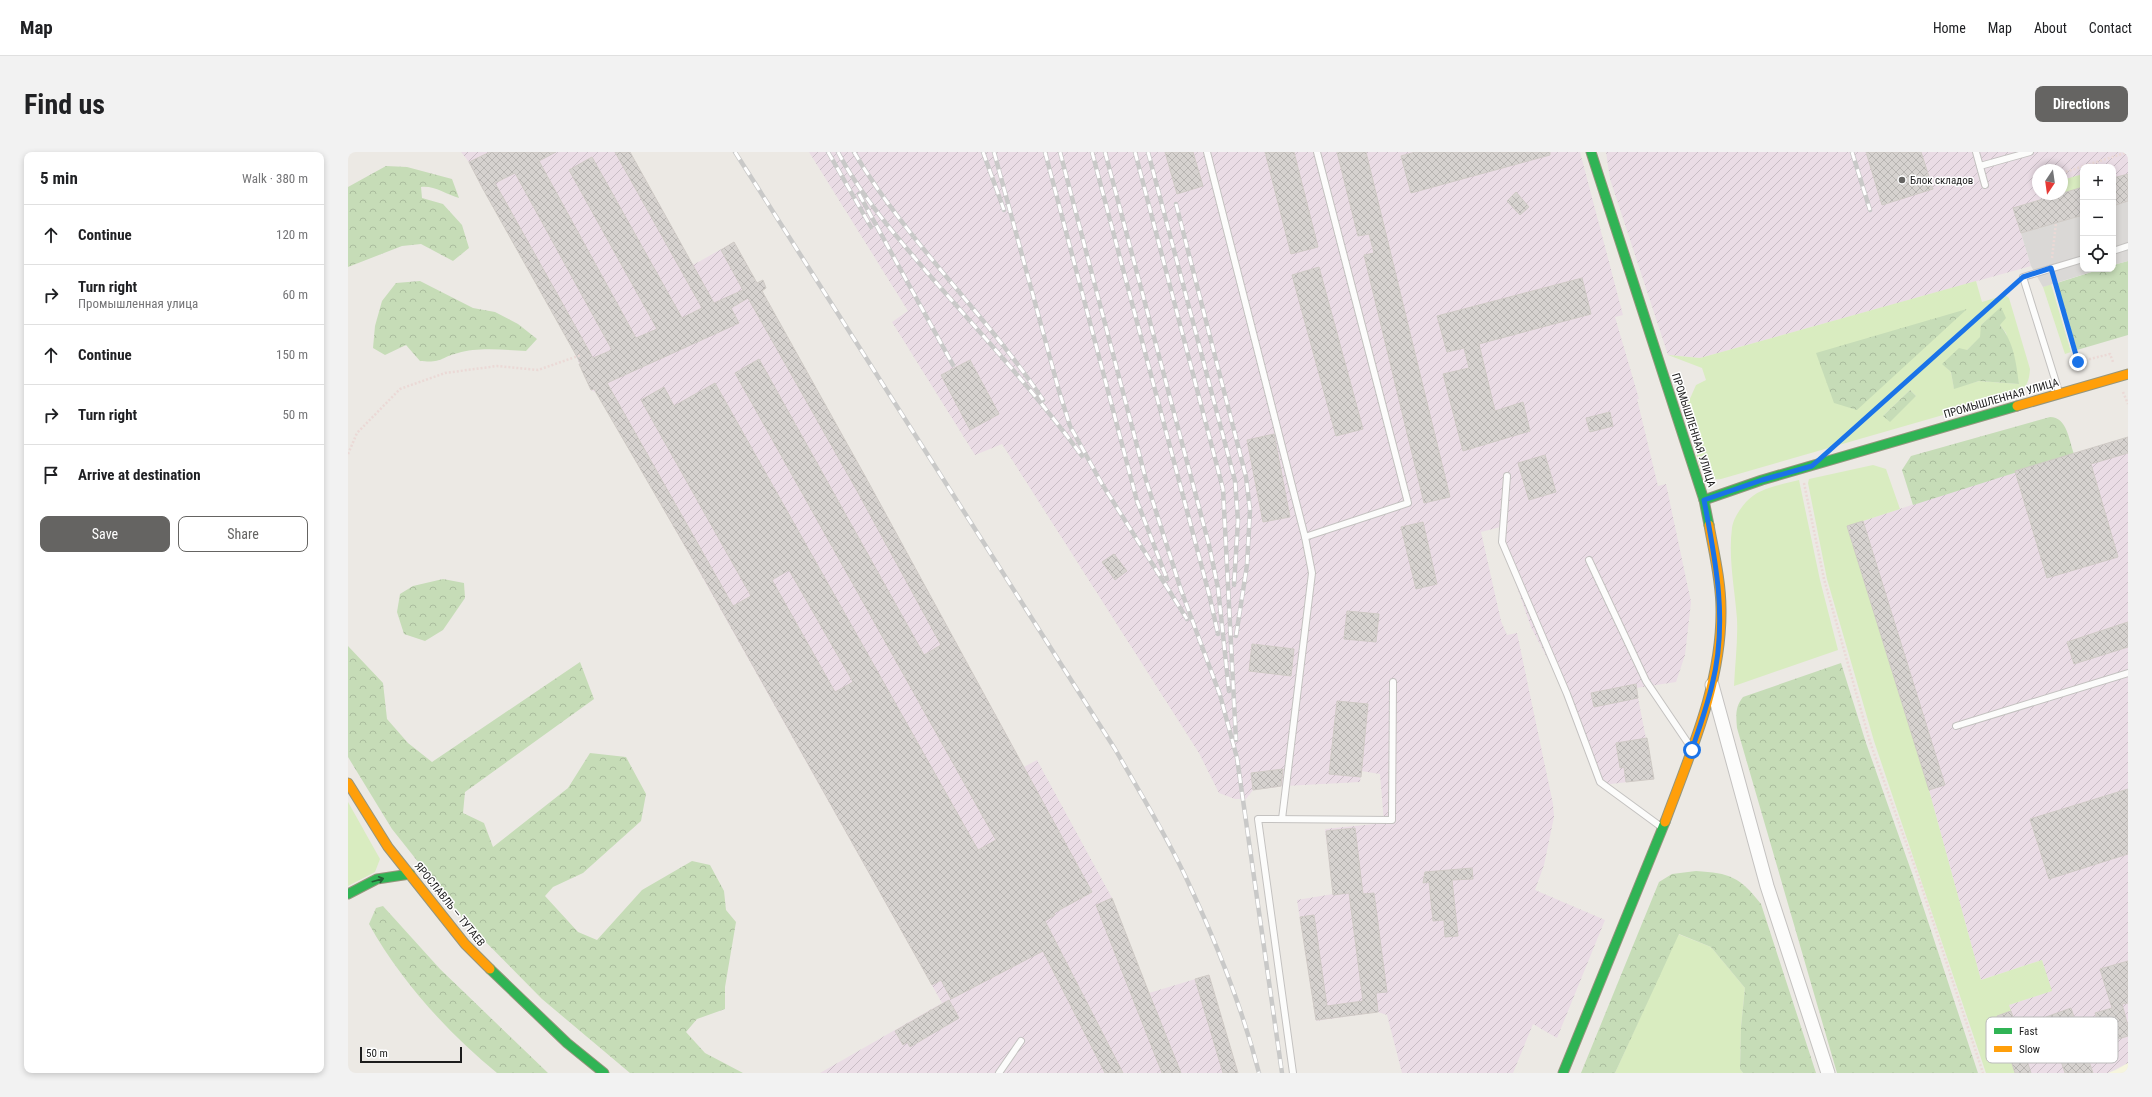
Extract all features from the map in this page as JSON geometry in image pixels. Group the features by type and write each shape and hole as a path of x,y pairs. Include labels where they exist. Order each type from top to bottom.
{"street":[{"name":"ПРОМЫШЛЕННАЯ УЛИЦА","path":"1591,152 1704,500 1762,480 2128,374"},
{"path":"1563,1073 1663,828 1692,750 1712,685 1720,634 1720,586 1704,500"},
{"path":"1712,685 1767,886 1828,1073"},
{"name":"ЯРОСЛАВЛЬ — ТУТАЕВ","path":"348,783 388,847 464,944 511,991 567,1043 604,1073"},
{"path":"348,894 377,879 410,874"}],"lane":[{"path":"1206,152 1305,537 1312,574 1282,819"},
{"path":"1305,537 1408,503 1317,152"},
{"path":"1976,152 1985,185"},
{"path":"1980,166 2030,152"},
{"path":"2116,250 2128,246"},
{"path":"2059,394 2023,277 2080,260"},
{"path":"1507,476 1502,542 1567,694 1600,782 1663,828"},
{"path":"1589,560 1646,681 1692,750"},
{"path":"1956,726 2128,673"},
{"path":"1293,1073 1258,819 1392,820 1393,682"},
{"path":"999,1073 1021,1041"}],"path":[{"path":"2068,171 2128,152"},
{"path":"2056,223 2051,268 2078,362 2110,354 2128,404"},
{"path":"1836,445 2023,277"},
{"path":"348,454 357,433 400,389 445,373 497,366 538,370 581,355"},
{"path":"1812,466 1803,480 1824,579 1847,665 1870,742 1918,876 1983,1073"}],"shaded area":[{"path":"461,152 630,152 693,265 734,242 865,476 1024,767 1037,760 1112,898 1149,993 1209,975 1238,1073 820,1073 942,1003 597,393 591,390 573,349 469,162"},
{"path":"809,152 1580,152 1623,315 1615,317 1639,399 1637,399 1658,486 1666,484 1691,602 1685,655 1676,682 1636,688 1654,779 1602,785 1568,698 1531,627 1515,581 1504,536 1508,525 1481,532 1501,621 1507,635 1517,633 1553,804 1554,817 1544,865 1535,890 1605,920 1557,1038 1533,1024 1513,1073 1402,1073 1387,1015 1378,1012 1316,1021 1297,900 1333,894 1325,829 1384,823 1380,774 1361,771 1360,782 1285,786 1253,790 1246,799 1235,799 1219,793 1199,753 1002,444 975,455 892,322 908,311"},
{"path":"1606,152 2128,152 2128,201 2116,205 2116,164 2080,164 2080,216 2021,233 2031,266 1700,358 1668,355 1610,179"},
{"path":"2128,201 2128,261 2116,264 2116,236 2116,205"},
{"path":"2080,216 2080,272 2091,272 2043,287 2031,266 2021,233"},
{"path":"2128,437 2128,1063 2108,1073 2015,1073 2012,1063 2118,1063 2118,1017 1997,1017 2009,1005 2051,991 2042,960 1981,980 1929,790 1863,521 2015,471"},
{"path":"2128,1063 2128,1073 2108,1073 2116,1070"}],"green space":[{"path":"386,166 407,167 452,179 459,198 430,187 421,187 422,198 443,204 462,225 469,248 453,261 421,244 402,246 348,267 348,187"},
{"path":"2080,175 2080,188 2068,192 2068,178"},
{"path":"2128,261 2128,335 2077,350 2057,283 2092,272 2116,272 2116,264"},
{"path":"420,281 473,308 495,312 518,324 537,339 526,351 492,349 474,350 458,353 433,361 420,361 406,345 385,355 373,348 375,326 382,301 396,283"},
{"path":"1976,281 1982,302 2005,295 2009,298 2030,369 2027,384 2016,394 1717,479 1704,474 1700,468 1685,410 1696,385 1706,380 1702,368 1668,355 1700,358","holes":["2001,308 2000,325 2006,333 2019,384 1979,381 1954,388 1951,372 1943,364 1967,350 1981,337 1981,325","1910,390 1916,396 1883,416"]},
{"path":"2051,284 2071,352 2065,354 2043,287"},
{"path":"2001,307 2006,318 2000,325 2011,346 2019,384 1979,381 1954,389 1951,372 1942,364 1959,348 1967,350 1980,337 1981,325"},
{"path":"1967,309 1857,410 1834,403 1816,353"},
{"path":"1910,390 1916,396 1890,422 1883,416"},
{"path":"2050,417 2056,418 2064,425 2074,454 1913,505 1902,470 1911,456"},
{"path":"1873,465 1886,469 1900,509 1863,521 1929,790 1981,980 2042,960 2052,991 2009,1005 2011,1011 1997,1017 1986,1017 1986,1063 2012,1063 2015,1073 1986,1073 1874,741 1827,579 1808,483 1809,479"},
{"path":"1799,480 1820,580 1838,650 1734,686 1737,627 1731,562 1731,539 1734,521 1744,505 1757,493 1771,487"},
{"path":"443,579 464,583 465,598 443,630 425,641 404,634 397,612 400,594 413,586"},
{"path":"348,646 383,683 387,719 408,743 432,762 580,662 594,699 465,792 463,813 484,823 493,847 568,788 590,753 626,757 646,794 641,821 583,873 553,887 545,896 578,932 597,940 642,890 692,861 710,865 724,891 726,910 736,922 725,987 725,1009 697,1019 686,1032 705,1053 743,1073 630,1073 542,999 465,921 392,829 348,757"},
{"path":"1841,663 1866,743 1913,876 1978,1073 1837,1073 1737,728 1736,716 1737,708 1743,697"},
{"path":"348,802 380,859 375,872 348,886"},
{"path":"1696,871 1718,873 1733,878 1747,888 1761,904 1816,1073 1743,1073 1740,1069 1741,1027 1745,988 1711,947 1679,934 1615,1073 1581,1073 1659,882 1672,874"},
{"path":"383,906 440,969 548,1073 497,1073 443,1023 395,965 369,924 376,908"},
{"path":"1678,934 1711,947 1745,988 1741,1027 1740,1069 1743,1073 1615,1073"}],"building":[{"path":"490,152 556,152 539,161 636,338 657,329 569,170 592,157 682,318 702,308 615,152 630,152 714,303 743,290 721,250 734,242 757,283 763,280 766,288 762,291 865,476 1092,892 1054,913 1055,915 1045,921 1123,1073 1105,1073 1043,951 951,999 941,980 932,985 706,582 594,389 591,390 579,364 581,364 469,162","holes":["515,173 612,350 593,358 495,183","748,298 856,489 941,645 924,655 759,359 735,373 996,840 978,850 715,383 674,406 664,387 641,400 751,596 733,606 607,383 739,323 731,308","789,570 853,682 835,692 772,580"]},
{"path":"1165,152 1193,152 1203,186 1177,194"},
{"path":"1265,152 1294,152 1318,247 1291,254"},
{"path":"1337,152 1366,152 1450,497 1424,503 1364,255 1374,253 1369,234 1358,236"},
{"path":"1415,152 1550,152 1550,155 1411,193 1401,156"},
{"name":"Блок складов","path":"1866,152 1921,152 1933,189 1882,205"},
{"path":"2128,174 2128,201 2116,205 2116,200 2116,177"},
{"path":"2080,188 2080,216 2021,233 2013,208 2040,200 2068,200 2068,192"},
{"path":"1516,192 1529,207 1520,215 1507,201"},
{"path":"1319,267 1363,429 1336,436 1292,275"},
{"path":"1582,278 1591,314 1479,344 1495,411 1523,402 1530,431 1463,451 1443,374 1469,368 1464,348 1447,352 1437,316"},
{"path":"970,360 999,414 970,430 941,375"},
{"path":"1610,412 1613,426 1590,432 1586,418"},
{"path":"1274,434 1290,517 1263,522 1247,440"},
{"path":"2128,437 2128,453 2091,464 2118,557 2047,578 2015,471"},
{"path":"1545,455 1556,492 1529,500 1518,463"},
{"path":"1863,521 1945,785 1929,790 1847,526"},
{"path":"1423,522 1437,584 1416,589 1401,527"},
{"path":"1114,554 1127,571 1115,580 1102,562"},
{"path":"1347,611 1379,614 1376,642 1344,639"},
{"path":"2128,622 2128,647 2074,664 2067,642"},
{"path":"1252,644 1294,649 1291,676 1249,671"},
{"path":"1636,684 1638,698 1594,707 1591,693"},
{"path":"1337,701 1368,704 1361,777 1329,774"},
{"path":"1647,738 1654,779 1626,782 1624,767 1620,768 1616,743"},
{"path":"1283,769 1281,786 1253,790 1251,773"},
{"path":"2128,789 2128,854 2049,879 2030,819"},
{"path":"1355,828 1363,894 1374,893 1387,992 1376,993 1378,1012 1316,1020 1300,917 1314,915 1327,1006 1363,1001 1349,893 1333,895 1326,831"},
{"path":"1472,868 1473,879 1452,880 1458,936 1445,937 1444,920 1433,921 1429,882 1423,883 1425,872"},
{"path":"1112,898 1181,1073 1162,1073 1096,905"},
{"path":"2128,961 2128,1003 2122,1004 2128,1026 2128,1036 2118,1039 2118,1017 2096,1017 2095,1013 2112,1008 2100,969"},
{"path":"1209,975 1238,1073 1223,1073 1195,979"},
{"path":"949,1000 959,1018 910,1047 907,1042 903,1045 895,1031"},
{"path":"2071,1008 2074,1017 2046,1017"},
{"path":"2011,1011 2013,1017 1997,1017"},
{"path":"2012,1063 2028,1063 2031,1073 2015,1073"},
{"path":"2062,1063 2090,1063 2093,1073 2065,1073"}],"railway":[{"path":"735,152 1115,749 1153,815 1180,865 1219,952 1245,1024 1259,1073"},
{"path":"828,152 871,227"},
{"path":"838,152 857,185 894,233 1028,387 1082,456"},
{"path":"854,152 898,217 1021,368 1043,400"},
{"path":"983,152 1004,210"},
{"path":"994,152 1059,391 1070,426 1102,484 1187,619"},
{"path":"1045,152 1137,501 1167,579"},
{"path":"1060,152 1146,480 1181,590 1220,695 1237,758 1282,1073"},
{"path":"1092,152 1209,594 1218,634"},
{"path":"1105,152 1209,545 1218,588 1229,691"},
{"path":"1135,152 1223,489 1236,740"},
{"path":"1148,152 1235,481 1238,521 1234,585"},
{"path":"1852,152 1870,210"},
{"path":"859,194 953,365"},
{"path":"1176,204 1246,477 1250,510 1247,565 1236,636"}],"traffic: fast":[{"path":"1591,152 1704,500 1709,525"},
{"path":"1704,500 1762,480 2017,406"},
{"path":"1563,1073 1665,822"},
{"path":"348,894 377,879 410,874"},
{"path":"490,969 567,1043 604,1073"}],"traffic: slow":[{"path":"2017,406 2128,374"},
{"path":"1665,822 1703,718 1716,664 1720,637 1721,598 1709,525"},
{"path":"348,783 388,847 465,944 490,969"}],"place":[{"name":"Блок складов","path":"1902,180"}],"route":[{"path":"1692,750 1712,685 1720,634 1720,586 1704,500 1762,480 1812,466 2023,277 2051,268 2078,362"}]}
